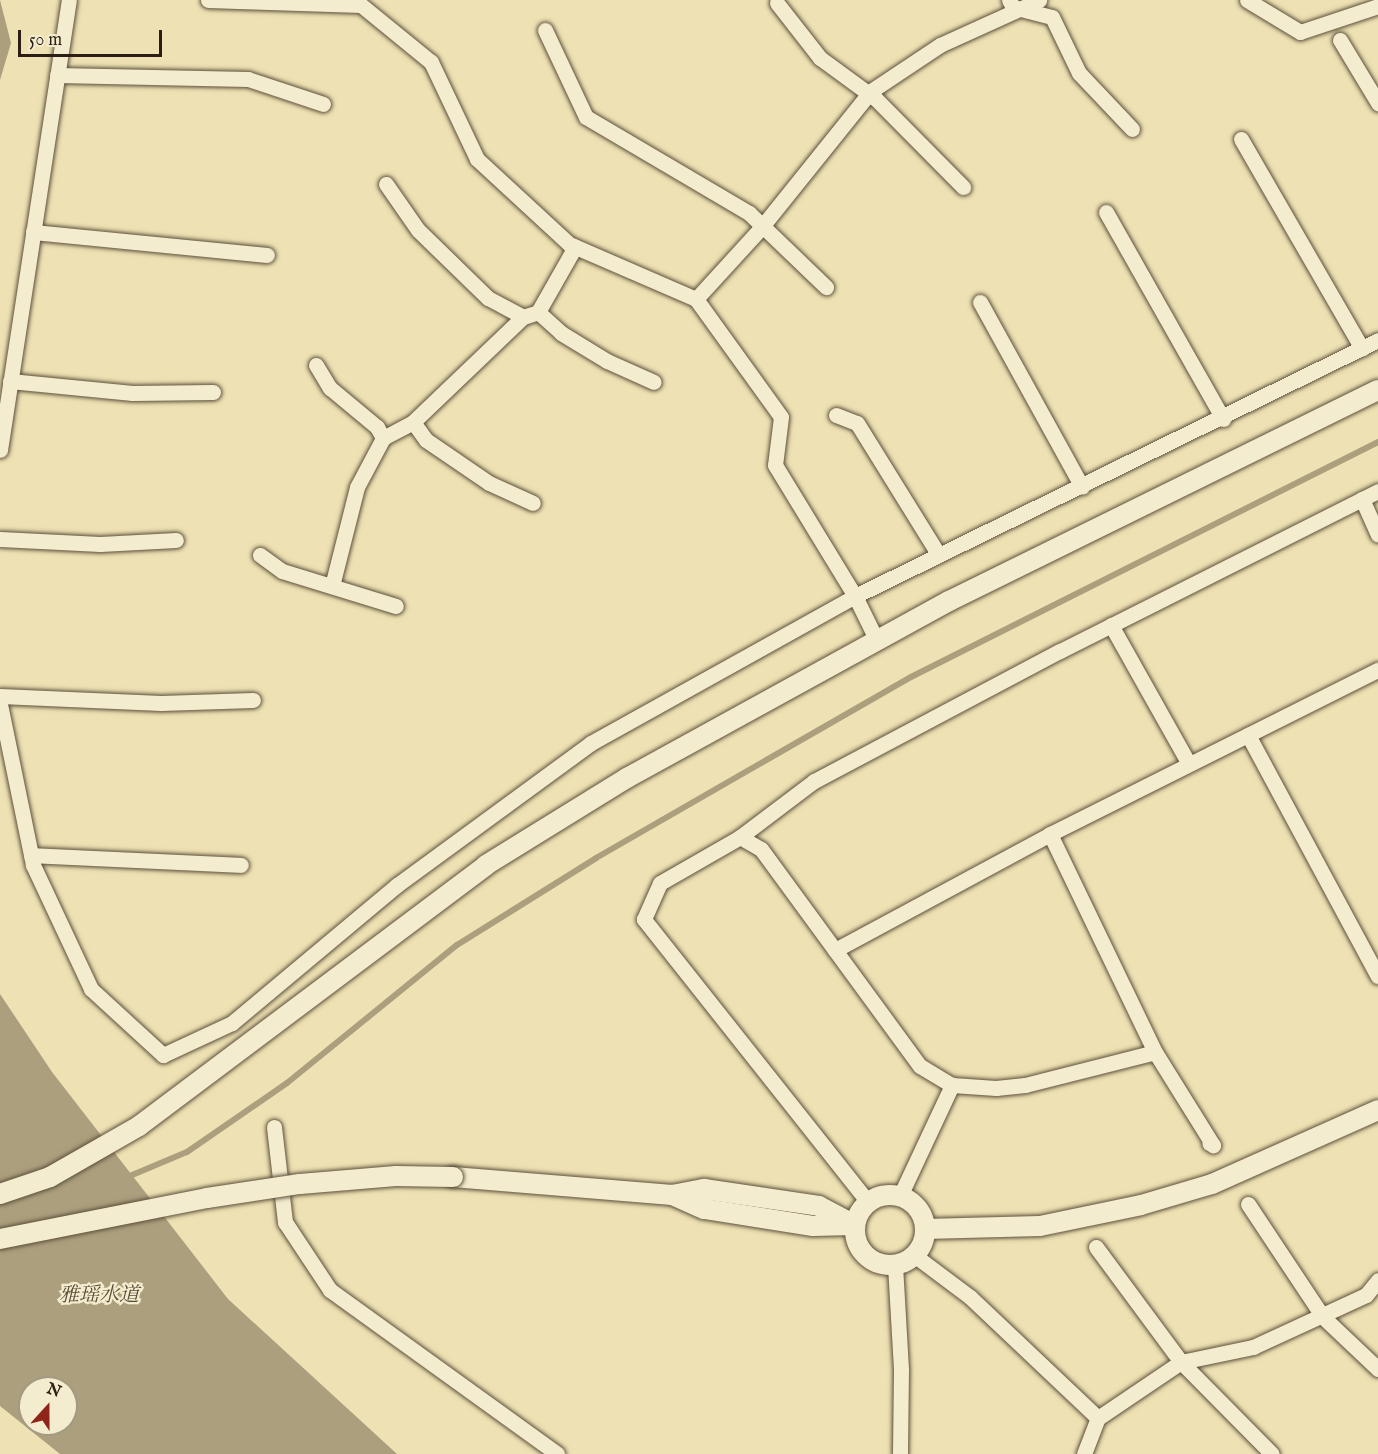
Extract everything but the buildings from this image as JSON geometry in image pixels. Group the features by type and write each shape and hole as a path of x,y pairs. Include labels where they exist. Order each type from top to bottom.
{"street":[{"path":"0,450 69,0"},
{"path":"208,0 361,5 431,62 477,159 575,247 696,299 781,417 775,465 855,596 877,641"},
{"path":"696,299 760,229 871,92 940,45 1014,4 1039,0"},
{"path":"1246,0 1300,32 1378,6"},
{"path":"777,3 820,58 876,99 963,187"},
{"path":"1014,4 1052,17 1079,73 1132,129"},
{"path":"545,30 586,117 749,213 826,287"},
{"path":"1340,39 1378,103"},
{"path":"57,75 248,79 323,104"},
{"path":"1241,139 1362,349"},
{"path":"386,184 418,230 480,291 523,316"},
{"path":"1106,212 1223,419"},
{"path":"33,232 267,255"},
{"path":"332,586 357,486 383,438 413,422 523,316 538,312 575,247"},
{"path":"980,302 1082,486"},
{"path":"538,312 561,333 598,355 654,382"},
{"path":"0,704 31,855 91,989 163,1055 232,1023 397,885 591,742 855,596 1223,419 1378,340"},
{"path":"316,365 330,388 377,427 383,438"},
{"path":"10,381 132,393 213,392"},
{"path":"0,1194 50,1177 139,1126 486,865 627,778 877,641 1126,512 1378,390"},
{"path":"836,416 857,423 939,555"},
{"path":"413,422 426,440 489,483 533,503"},
{"path":"868,1202 644,919 660,883 740,837 814,781 1111,625 1378,491"},
{"path":"1362,499 1378,536"},
{"path":"0,539 100,544 176,540"},
{"path":"260,555 282,571 396,606"},
{"path":"1111,625 1189,764"},
{"path":"835,950 1050,834 1378,670"},
{"path":"0,696 161,703 253,700"},
{"path":"1248,735 1378,976"},
{"path":"1050,834 1155,1052 1213,1145 1209,1143"},
{"path":"740,837 761,849 920,1066 952,1085 1025,1085 1155,1052"},
{"path":"31,855 241,865"},
{"path":"900,1196 952,1085"},
{"path":"925,1229 1040,1226 1141,1205 1212,1184 1378,1110"},
{"path":"274,1126 285,1222 330,1290 557,1454"},
{"path":"0,1239 300,1184 396,1176 453,1177 672,1195 704,1189 819,1206 854,1225 862,1252 871,1260 895,1265 914,1256 925,1229 919,1210 900,1196 888,1194 868,1202 854,1225"},
{"path":"1248,1204 1323,1317 1378,1369"},
{"path":"1096,1247 1181,1362 1272,1454"},
{"path":"914,1256 970,1297 1098,1418"},
{"path":"895,1265 901,1370 900,1454"},
{"path":"1084,1454 1098,1418 1181,1362 1253,1347 1323,1317 1366,1295 1378,1280"}],"water":[{"path":"0,0 11,43 0,80"},
{"name":"雅瑶水道","path":"0,994 52,1072 228,1299 397,1454 60,1454 38,1436 78,1436 78,1376 18,1376 18,1420 0,1406"}],"waterway":[{"path":"125,1178 187,1152 287,1083 457,945 596,858 911,677 1378,442"}]}
